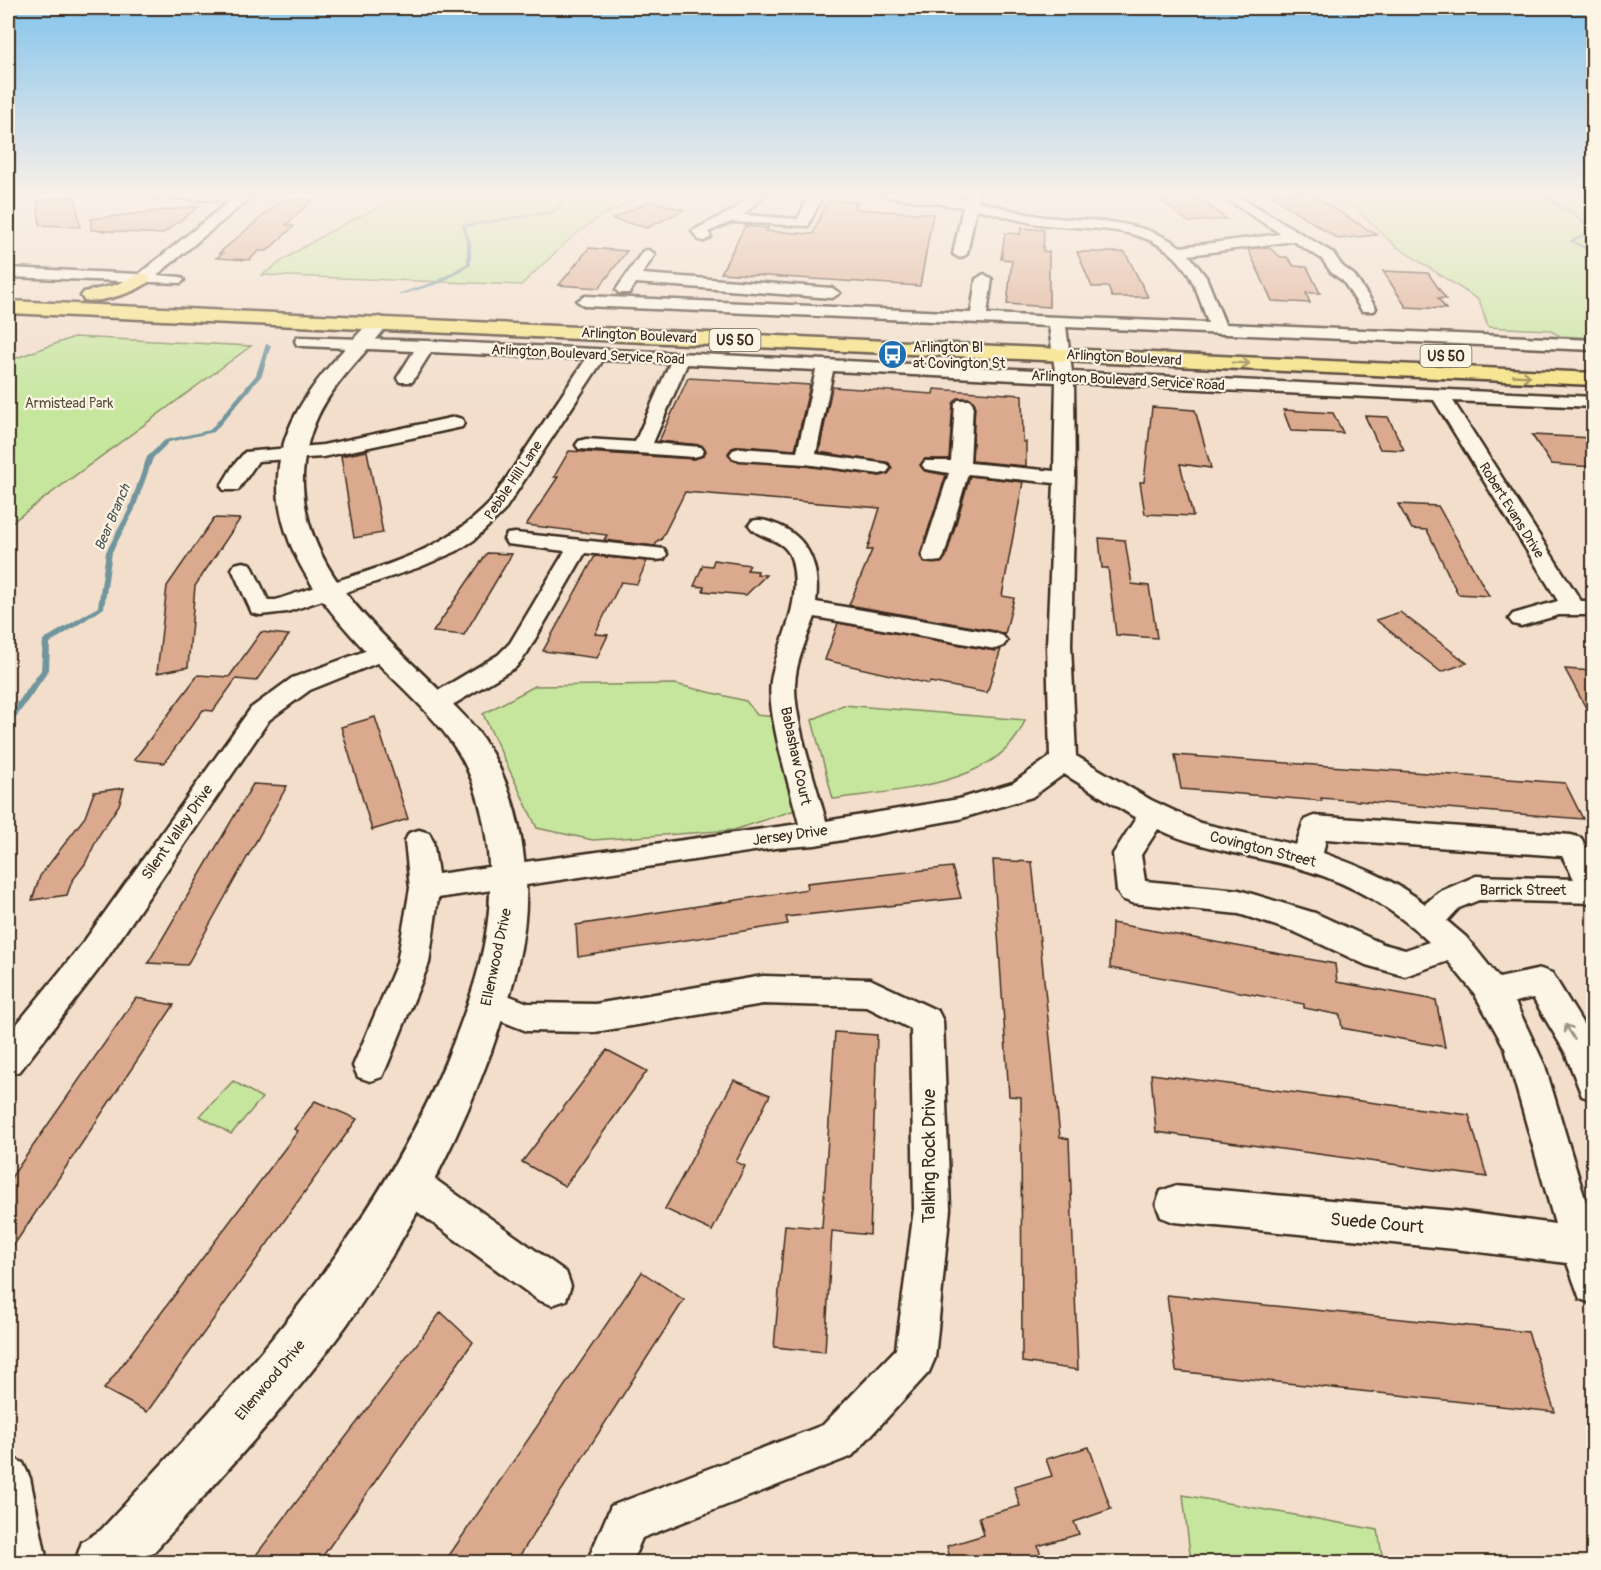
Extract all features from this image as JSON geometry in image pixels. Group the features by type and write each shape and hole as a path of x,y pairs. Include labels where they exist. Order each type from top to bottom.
{"main road":[{"path":"91,296 121,289 142,279"},
{"name":"Arlington Boulevard","path":"8,293 1593,363"},
{"name":"Arlington Boulevard","path":"8,307 370,334 1059,339 1593,379"}],"street":[{"path":"142,279 158,266"},
{"path":"617,302 639,266"},
{"path":"1190,266 1199,278 1218,328"},
{"path":"1334,266 1349,278 1368,308"},
{"path":"8,273 176,280"},
{"path":"630,278 843,293"},
{"path":"976,307 984,279"},
{"path":"585,301 976,307 1059,339 1218,328 1593,345"},
{"name":"Arlington Boulevard Service Road","path":"303,341 370,334 426,346 1593,402"},
{"name":"Ellenwood Drive","path":"117,1558 266,1387 329,1308 385,1225 409,1183 464,1072 489,1002 506,920 507,875 493,796 483,768 471,746 435,704 327,590 301,544 294,524 288,482 290,464 301,427 323,391 370,334"},
{"path":"1059,339 1066,393 1059,645 1063,761"},
{"path":"406,378 426,346"},
{"name":"Pebble Hill Lane","path":"243,569 261,608 279,607 420,561 457,543 482,524 497,507 598,354"},
{"path":"642,447 681,359"},
{"path":"805,458 826,366"},
{"name":"Robert Evans Drive","path":"1440,395 1583,608"},
{"path":"933,556 960,468 964,404"},
{"path":"231,486 240,470 252,456 323,451 454,423"},
{"path":"586,445 694,451"},
{"path":"740,454 805,458 880,468"},
{"path":"932,465 1065,478"},
{"name":"Babashaw Court","path":"759,525 781,534 793,543 803,560 806,592 804,609 783,683 785,712 814,834"},
{"path":"515,539 656,554"},
{"path":"435,704 507,661 519,648 578,546"},
{"path":"1521,619 1548,610 1583,608"},
{"path":"804,609 826,610 995,641"},
{"name":"Silent Valley Drive","path":"8,1060 94,952 260,714 301,684 384,652"},
{"name":"Covington Street","path":"1063,761 1154,813 1189,830 1228,843 1308,859 1336,868 1376,887 1427,921 1455,946 1478,971 1493,993 1522,1048 1584,1240 1593,1285"},
{"name":"Jersey Drive","path":"425,888 814,834 959,809 1022,790 1063,761"},
{"path":"1154,813 1127,854 1132,891 1239,902 1304,922 1377,956 1405,963 1455,946"},
{"path":"1308,859 1314,827 1570,846 1593,890"},
{"path":"370,1066 413,963 425,888 419,841"},
{"name":"Barrick Street","path":"1427,921 1449,900 1476,888 1593,890"},
{"path":"1493,993 1541,983 1579,1046 1593,1085"},
{"name":"Talking Rock Drive","path":"489,1002 527,1017 594,1018 763,990 870,993 927,1021 932,1209 915,1358 837,1441 627,1522 609,1563"},
{"path":"409,1183 552,1286"},
{"name":"Suede Court","path":"1174,1204 1584,1240"},
{"path":"8,1478 25,1563"}],"green space":[{"path":"275,266 541,266 521,285 262,275"},
{"path":"1427,266 1593,266 1593,338 1560,336 1549,330 1488,327 1479,300"},
{"name":"Armistead Park","path":"74,337 251,346 8,525 8,361"},
{"path":"675,684 746,701 757,715 775,717 795,810 734,830 593,840 537,828 483,714 535,686"},
{"path":"843,705 1025,720 1012,742 993,759 970,772 914,788 833,799 812,720"},
{"path":"233,1081 262,1098 231,1134 200,1116"},
{"path":"1183,1495 1378,1530 1383,1562 1191,1562"}],"building":[{"path":"574,266 615,266 599,288 559,285"},
{"path":"724,266 924,266 920,286 721,273"},
{"path":"1011,266 1049,266 1049,307 1007,304"},
{"path":"1083,266 1132,266 1148,297 1112,297 1108,287 1092,287"},
{"path":"1256,266 1307,267 1320,293 1306,293 1310,303 1272,301"},
{"path":"1383,271 1428,273 1446,299 1438,298 1446,309 1406,307"},
{"path":"688,378 810,385 795,450 739,446 732,448 728,453 732,460 805,466 880,476 888,474 892,469 889,463 819,452 832,387 933,394 934,389 1022,395 1026,466 972,461 975,404 970,398 958,398 953,404 949,459 925,459 920,465 925,471 946,475 920,555 925,563 941,563 946,557 970,476 1023,482 1002,596 1014,598 1005,634 849,605 872,550 867,550 880,508 685,492 661,540 658,540 655,546 604,540 607,535 526,525 558,477 554,477 569,451 694,459 703,456 706,451 701,445 659,441"},
{"path":"1152,407 1195,410 1211,468 1180,464 1193,516 1145,514 1140,482 1144,482"},
{"path":"1283,410 1333,413 1343,433 1291,431"},
{"path":"1365,416 1388,417 1404,450 1380,449"},
{"path":"1532,435 1593,438 1593,467 1551,464"},
{"path":"367,451 383,533 354,538 341,456"},
{"path":"1398,504 1438,506 1489,596 1458,594 1427,530 1412,529"},
{"path":"214,518 240,519 195,586 188,667 157,673 167,586"},
{"path":"1099,538 1125,540 1132,584 1149,586 1157,638 1116,635 1108,568 1102,568"},
{"path":"487,553 512,554 464,635 433,632"},
{"path":"595,556 647,561 637,584 621,582 595,634 608,635 597,658 543,651"},
{"path":"714,560 750,565 747,570 758,571 757,574 766,575 746,595 703,591 704,587 694,586 703,565 712,566"},
{"path":"1400,612 1467,663 1441,672 1376,620"},
{"path":"838,623 995,651 1001,649 987,693 930,682 929,684 825,660"},
{"path":"261,632 289,635 256,681 236,679 213,711 203,710 164,763 134,760 198,675 229,677"},
{"path":"1565,669 1593,671 1593,721"},
{"path":"375,717 408,819 372,830 341,727"},
{"path":"1175,755 1565,783 1583,819 1181,789"},
{"path":"253,784 287,786 187,965 148,963"},
{"path":"124,788 119,805 99,835 85,864 72,881 67,895 32,900 40,876 85,817 94,792"},
{"path":"993,860 1032,862 1060,1137 1069,1139 1078,1370 1022,1362 1021,1097 1009,1096"},
{"path":"952,867 961,898 786,917 788,924 578,957 576,925 808,889 807,883"},
{"path":"1112,923 1335,964 1337,982 1436,1000 1445,1047 1342,1028 1340,1015 1304,1008 1304,1004 1110,968"},
{"path":"136,998 174,1005 8,1254 8,1182"},
{"path":"835,1032 877,1035 870,1235 832,1231 825,1352 774,1347 785,1225 822,1228"},
{"path":"607,1050 647,1071 565,1186 522,1162"},
{"path":"1151,1074 1469,1115 1487,1177 1156,1132"},
{"path":"734,1080 770,1095 736,1162 745,1166 712,1231 665,1209"},
{"path":"315,1101 357,1119 147,1412 104,1389 298,1131 294,1129"},
{"path":"642,1272 684,1300 515,1563 444,1563"},
{"path":"1167,1295 1528,1332 1555,1412 1176,1371"},
{"path":"441,1312 473,1342 318,1563 250,1563"},
{"path":"1089,1447 1111,1509 1074,1522 1079,1534 1038,1546 1043,1563 951,1563 947,1546 984,1535 979,1517 1020,1506 1014,1487 1052,1476 1046,1459"}],"waterway":[{"name":"Bear Branch","path":"399,294 439,282 465,266"},
{"name":"Bear Branch","path":"8,717 14,714 45,670 46,642 101,608 109,552 131,511 150,457 167,441 212,431 259,375 268,345"}],"place":[{"name":"Arlington Bl at Covington St","path":"892,355"}]}
